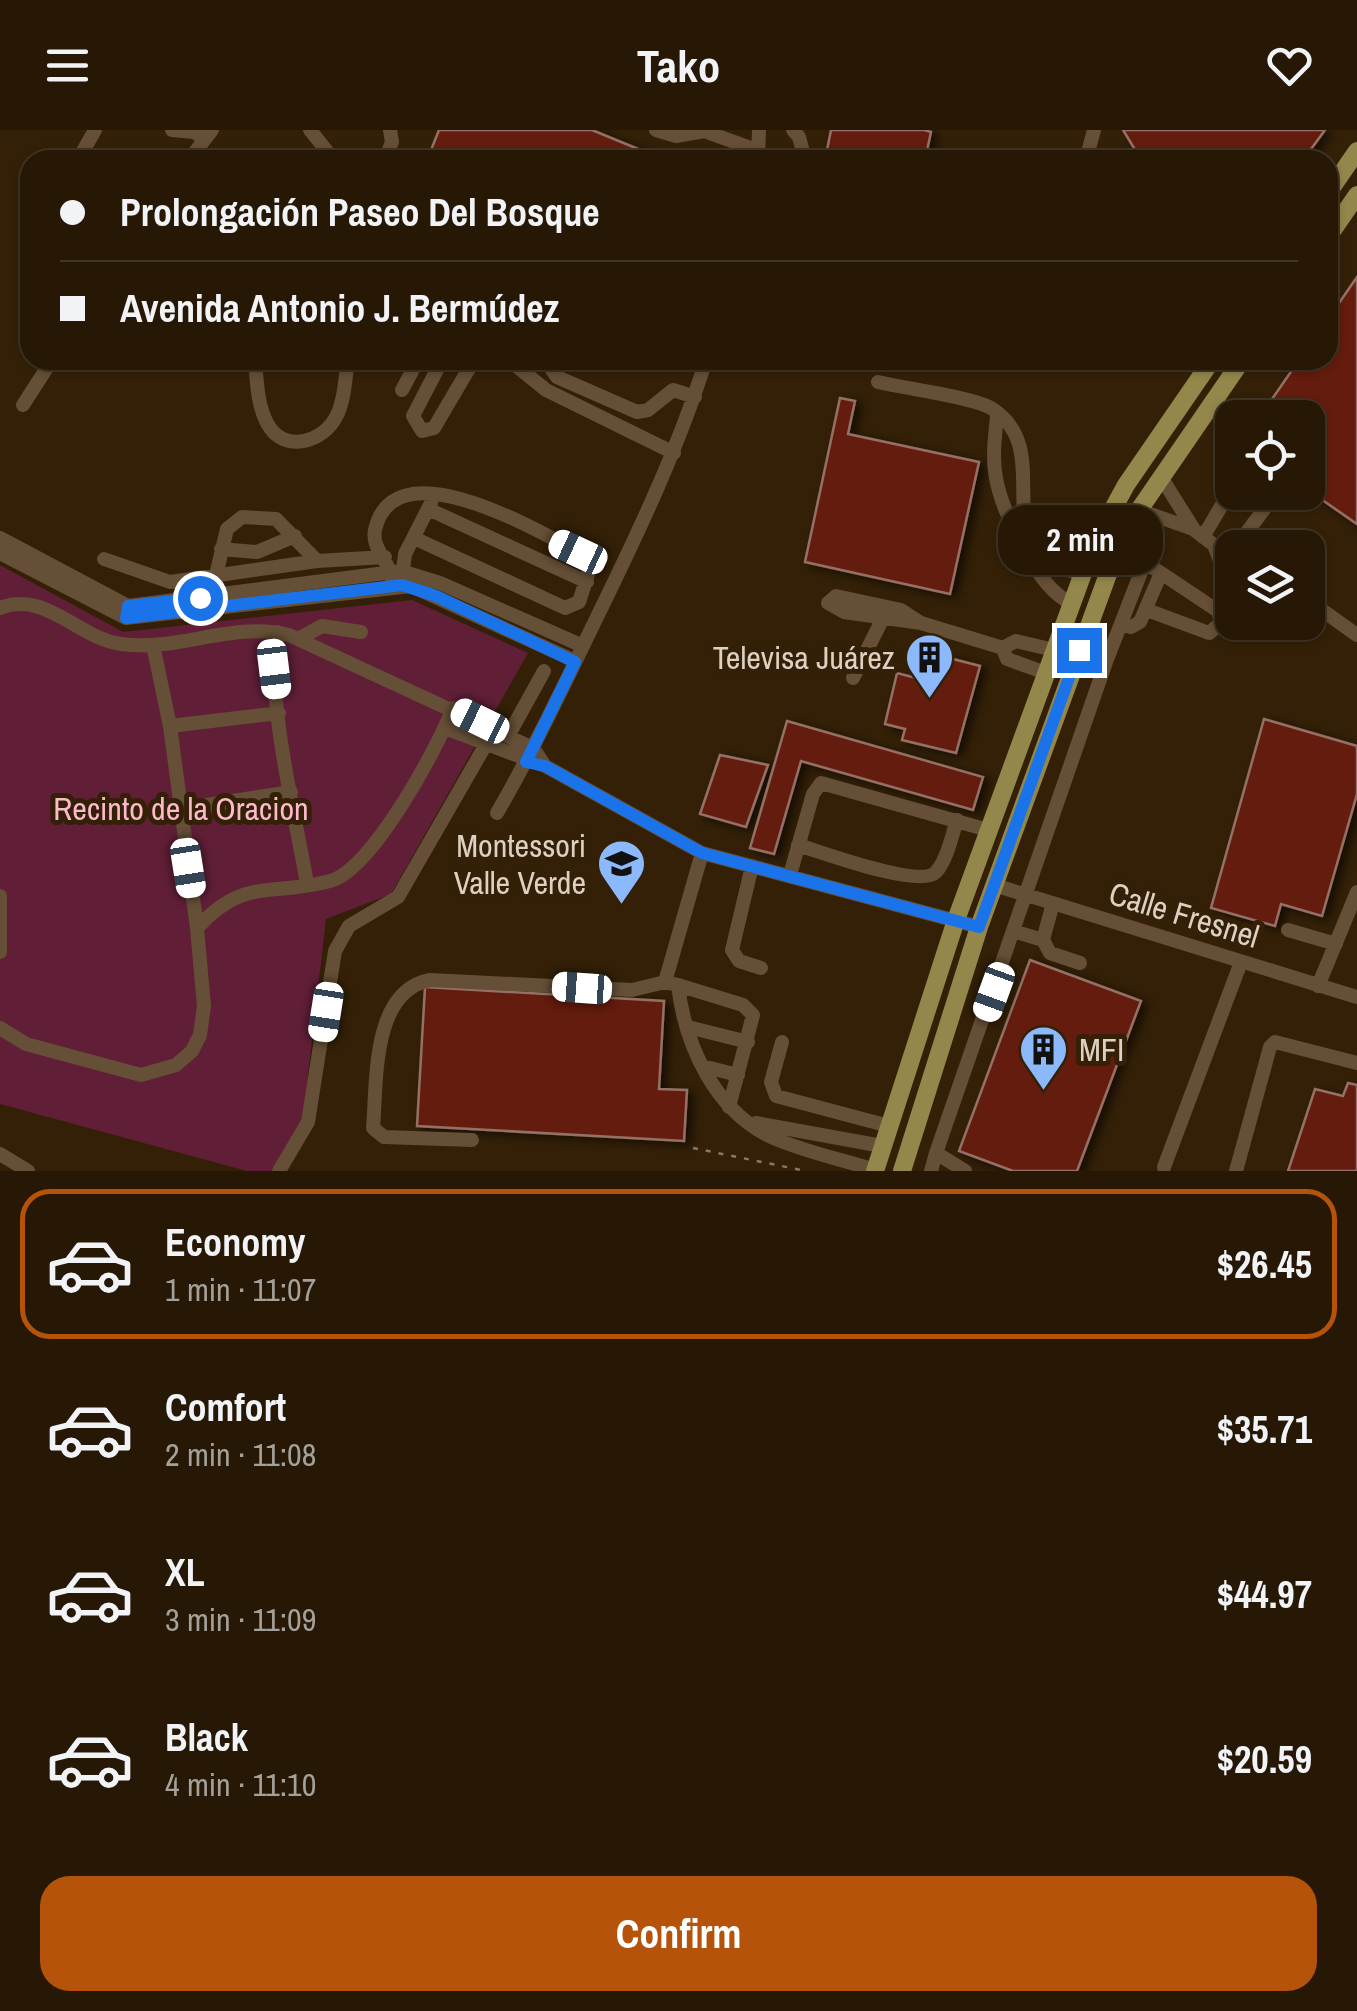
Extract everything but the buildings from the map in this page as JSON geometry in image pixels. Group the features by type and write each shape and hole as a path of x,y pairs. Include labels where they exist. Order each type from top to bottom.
{"main road":[{"path":"1338,179 1357,151"},
{"path":"1338,223 1357,195"},
{"path":"875,1171 956,920 1082,574 1112,508 1205,370"},
{"path":"1222,388 1226,370"},
{"path":"902,1171 979,927 1115,555 1139,510 1235,370"},
{"path":"1054,650 1059,661 1050,700 1054,719"},
{"path":"1032,706 1035,723 1022,764 1032,779"}],"street":[{"path":"172,130 208,135"},
{"path":"310,130 326,150"},
{"path":"656,130 676,136 704,131 748,150"},
{"path":"22,405 45,370"},
{"path":"256,370 269,428 279,438 298,443 316,437 336,417 346,370"},
{"path":"402,390 413,370"},
{"path":"437,370 413,416 422,432 434,428 468,370"},
{"path":"522,370 546,390 674,453"},
{"path":"552,370 557,378 637,412 648,410 674,390 695,396"},
{"path":"496,813 533,748 674,453 703,370"},
{"path":"878,382 990,408 1018,442 1028,546 1048,565 1082,574"},
{"path":"997,416 993,458 998,491 1050,589 1071,603"},
{"path":"1161,477 1215,556"},
{"path":"414,538 565,608 578,602 587,582 590,568 585,556 480,506 436,494 403,494 388,504 375,530 376,546 394,574 575,662"},
{"path":"394,574 436,494"},
{"path":"428,510 587,582"},
{"path":"1139,510 1215,541"},
{"path":"1204,537 1219,510"},
{"path":"1248,530 1263,510"},
{"path":"216,575 231,523 242,517 276,519 317,561"},
{"path":"1028,546 1076,530"},
{"path":"221,549 258,552 296,536"},
{"path":"0,538 127,612"},
{"path":"0,553 127,612 394,574"},
{"path":"104,559 154,580 317,561 394,574 440,583 583,646"},
{"path":"930,1171 1140,570 1147,566 1161,573 1218,611 1219,629 1202,632 1148,610"},
{"path":"1121,624 1135,626 1148,610 1161,573"},
{"path":"921,623 908,612 873,603 845,597 828,600 838,610 882,620 921,623 1003,648 1016,641 1054,650"},
{"path":"0,608 31,604 106,640 152,645 246,630 276,632 454,708 533,748 545,766"},
{"path":"1325,612 1357,635"},
{"path":"853,678 882,620"},
{"path":"298,639 322,626 361,632"},
{"path":"276,632 274,656 280,712 307,884"},
{"path":"0,1028 26,1044 140,1075 176,1064 192,1052 204,1022 197,928 170,726 152,645"},
{"path":"1003,648 1007,660 1046,673"},
{"path":"1079,650 1106,662"},
{"path":"508,736 544,672"},
{"path":"197,928 232,896 344,876 366,856 454,708"},
{"path":"170,726 280,712"},
{"path":"445,728 526,762 545,766 702,853 979,927"},
{"path":"279,1171 308,1122 335,951 343,932 398,898 493,728"},
{"path":"790,875 813,794 821,783 988,830"},
{"path":"180,808 291,792"},
{"path":"798,845 906,876 926,878 939,869 957,820"},
{"path":"702,853 671,984 702,1066 729,1107 772,1137 875,1171"},
{"path":"752,866 732,950 739,961 760,968"},
{"name":"Calle Fresnel","path":"994,885 1357,997"},
{"path":"1318,986 1357,892"},
{"path":"0,896 0,952"},
{"path":"1053,903 1043,940 1050,953 1080,963"},
{"path":"1288,930 1336,944"},
{"path":"1016,932 1043,940"},
{"path":"1164,1166 1241,962"},
{"path":"472,1140 384,1137 373,1128 388,1018 410,988 430,980 632,990 671,984 748,1009 753,1022 729,1107"},
{"path":"688,1028 748,1042"},
{"path":"782,1042 771,1082 776,1096 889,1126"},
{"path":"1236,1171 1270,1047 1275,1042 1357,1063"},
{"path":"702,1066 738,1075"},
{"path":"756,1123 882,1146"},
{"path":"936,1153 964,1171"},
{"path":"0,1154 28,1171"}],"path":[{"path":"693,1148 806,1171"}],"green space":[{"name":"Recinto de la Oracion","path":"0,565 123,632 412,600 528,653 391,894 326,919 302,1126 271,1171 247,1171 0,1104"}],"place":[{"name":"Televisa Juárez","path":"930,700"},
{"name":"Montessori Valle Verde","path":"621,906"},
{"name":"MFI","path":"1044,1092"}],"route":[{"path":"200,598 128,606 126,618 402,585 436,596 575,662 526,762 545,766 672,840 702,853 979,927 1079,650"}]}
